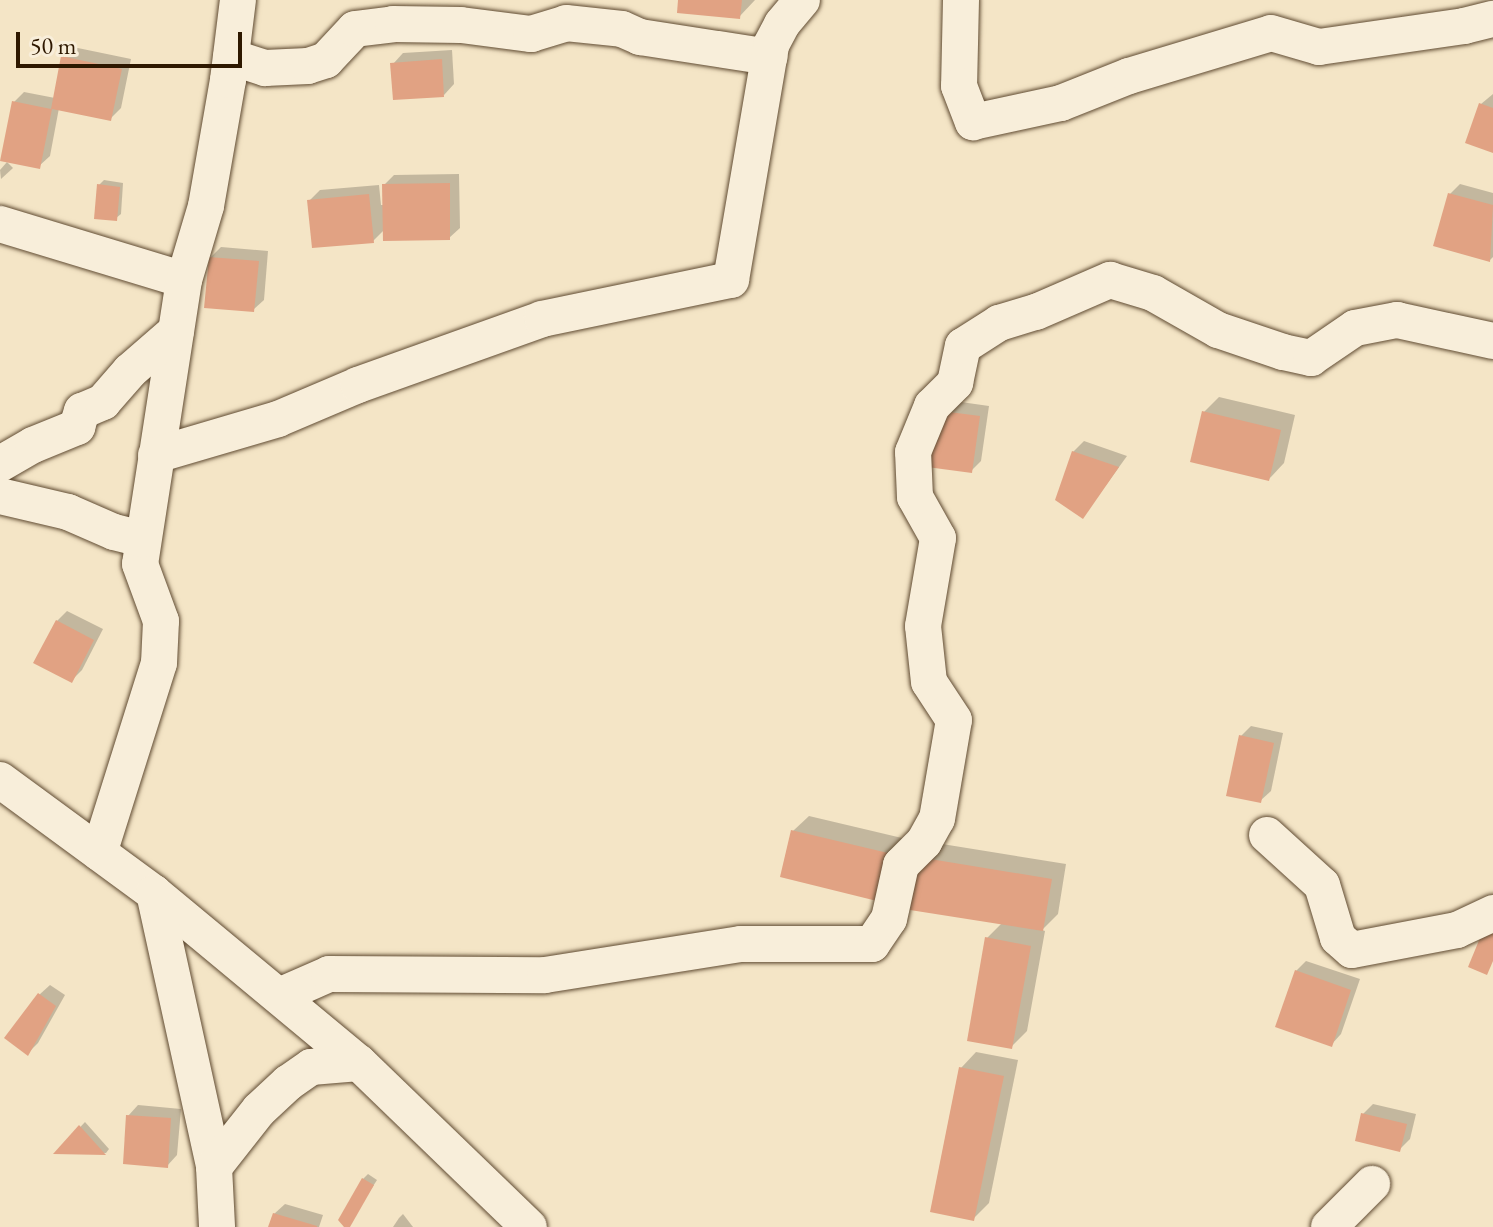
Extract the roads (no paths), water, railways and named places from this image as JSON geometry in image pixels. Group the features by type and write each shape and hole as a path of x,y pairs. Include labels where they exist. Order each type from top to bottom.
{"street":[{"path":"99,853 159,663 161,621 140,564 184,280 206,206 238,0"},
{"path":"156,455 278,419 358,385 542,319 731,280 769,57 782,24 802,0"},
{"path":"961,0 959,86 973,122 1061,103 1129,76 1271,33 1319,47 1493,19"},
{"path":"231,57 265,68 308,66 326,60 355,29 393,24 461,25 531,34 566,23 622,29 640,37 769,57"},
{"path":"0,224 184,280"},
{"path":"279,996 329,974 545,975 741,944 872,944 889,919 901,865 924,842 937,819 954,720 929,682 923,626 938,538 915,497 913,452 932,406 955,383 963,346 999,323 1036,312 1110,280 1153,293 1218,330 1311,358 1355,328 1397,320 1493,341"},
{"path":"0,464 33,445 77,427 82,411 103,402 130,371 176,331"},
{"path":"0,496 68,512 114,532 143,539"},
{"path":"0,780 154,893 359,1063 529,1227"},
{"path":"1267,835 1322,885 1338,938 1352,950 1457,930 1493,913"},
{"path":"154,893 214,1167 217,1227"},
{"path":"214,1167 259,1110 288,1083 311,1067 359,1063"},
{"path":"1329,1227 1372,1184"}]}
